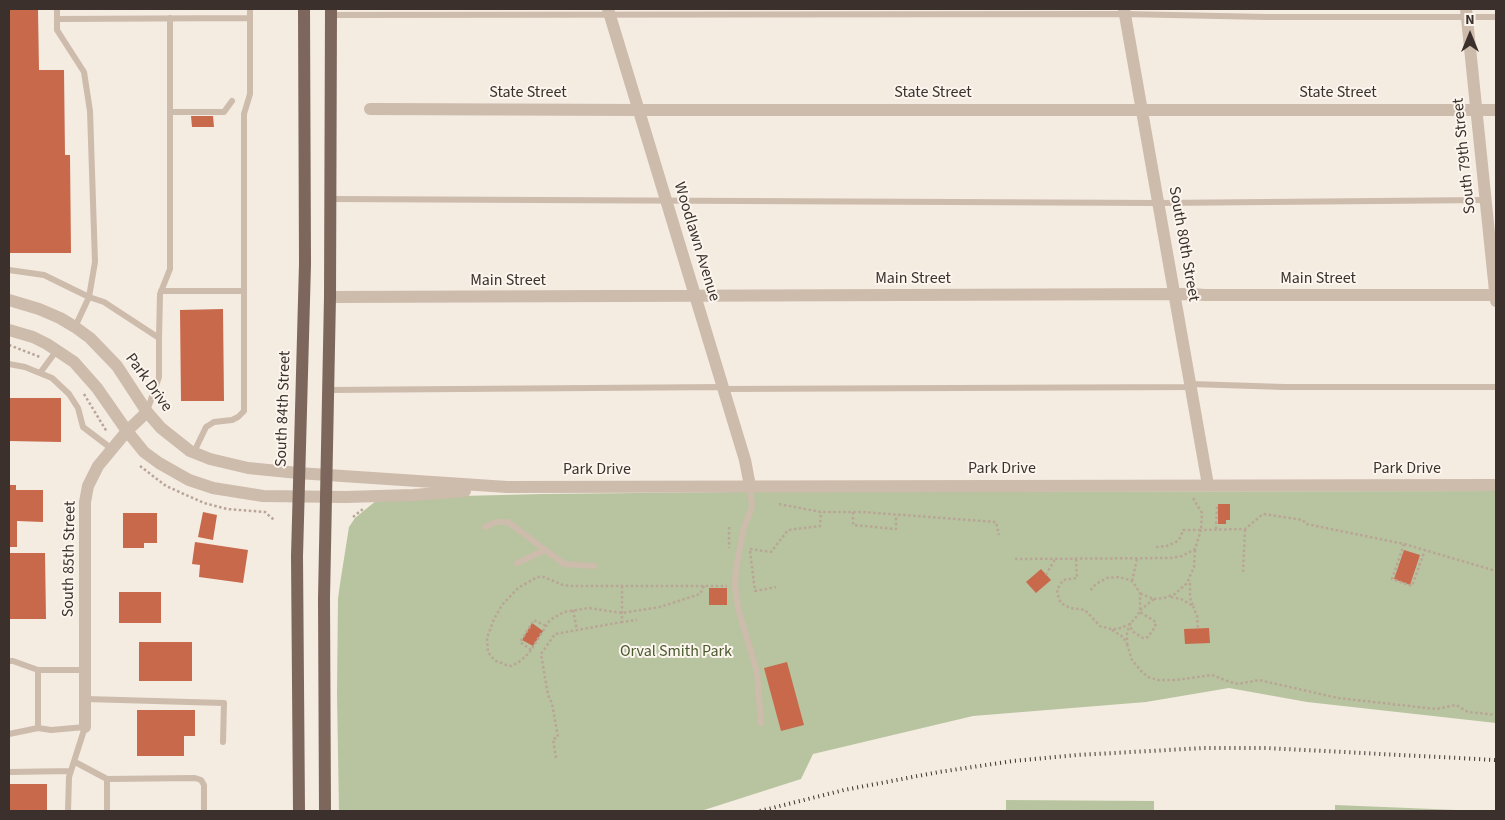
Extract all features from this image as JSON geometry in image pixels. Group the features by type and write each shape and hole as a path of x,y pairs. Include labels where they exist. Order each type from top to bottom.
{"main road":[{"name":"South 84th Street","path":"299,811 297,615 298,473 305,264 304,9"},
{"path":"325,811 324,598 330,297 331,12"}],"street":[{"name":"Woodlawn Avenue","path":"609,12 745,460 750,486"},
{"name":"South 80th Street","path":"1125,12 1208,485"},
{"name":"South 79th Street","path":"1466,13 1496,300"},
{"name":"State Street","path":"370,109 1496,110"},
{"name":"Main Street","path":"330,297 1175,294 1496,295"},
{"name":"Park Drive","path":"9,300 39,309 75,327 103,350 147,412 174,439 194,452 210,459 242,467 298,473 507,487 1496,485"},
{"name":"Park Drive","path":"9,330 33,337 74,362 144,452 159,463 190,480 214,488 263,496 326,497 413,495 507,487"},
{"name":"South 85th Street","path":"85,727 85,502 92,476 127,431 147,412"}],"lane":[{"path":"57,9 57,30 84,72 90,111 95,262 89,297 75,327"},
{"path":"194,452 206,427 214,422 232,420 244,411 244,114 250,94 250,9"},
{"path":"331,12 1466,13 1496,17"},
{"path":"147,412 159,377 161,291 170,269 170,18"},
{"path":"57,19 250,18"},
{"path":"170,112 224,112 232,100"},
{"path":"331,199 1159,203 1486,200"},
{"path":"9,270 44,276 104,302 159,338"},
{"path":"161,291 244,291"},
{"path":"40,374 57,350"},
{"path":"9,364 25,367 52,378 69,394 78,408 83,427 112,449"},
{"path":"328,390 1191,385 1284,387 1496,386"},
{"path":"750,486 752,507 744,527 736,568 735,586 738,608 757,672 762,723"},
{"path":"485,527 496,522 508,522 564,564 594,566"},
{"path":"517,564 545,550"},
{"path":"9,661 38,670 86,670"},
{"path":"38,670 38,728"},
{"path":"86,699 224,703 223,742"},
{"path":"9,734 38,728 51,730 85,727 69,777 68,811"},
{"path":"75,762 107,779 195,778 201,780 204,785 204,811"},
{"path":"9,772 71,771"},
{"path":"107,779 108,811"}],"path":[{"path":"1191,495 1200,509 1201,530 1195,549 1194,567 1190,579 1190,596 1197,616 1198,629"},
{"path":"779,504 821,512 852,512 996,522 999,535"},
{"path":"1216,529 1217,506"},
{"path":"776,587 754,591 750,549 771,552 788,530 820,526 821,512"},
{"path":"852,512 853,526 896,529 896,515"},
{"path":"1156,547 1176,542 1183,530 1245,529 1263,514 1303,520 1306,524 1404,544 1496,571"},
{"path":"729,527 729,556"},
{"path":"1243,572 1245,529"},
{"path":"1404,544 1392,580 1412,586 1425,550"},
{"path":"1015,559 1172,558 1182,556 1195,549"},
{"path":"1046,574 1055,559"},
{"path":"1076,559 1077,578 1061,582 1058,590 1059,599 1065,606 1085,610 1100,626 1119,633 1127,644"},
{"path":"1132,581 1138,559"},
{"path":"1090,591 1096,584 1107,578 1118,576 1132,581 1140,593 1154,600"},
{"path":"704,586 700,594 660,607 622,612 590,608 573,610 555,616 546,626 531,650 517,664 506,665 490,657 486,642 494,619 502,605 518,588 531,579 544,577 563,585 571,586 622,586 704,586 729,586"},
{"path":"1140,611 1154,600 1169,596 1181,589 1190,579"},
{"path":"622,586 622,622"},
{"path":"1111,629 1118,629 1130,624 1138,616 1140,611 1140,593"},
{"path":"1169,596 1182,599 1193,606"},
{"path":"573,610 577,630"},
{"path":"1130,624 1132,631 1143,638 1148,638 1156,622 1140,611"},
{"path":"531,650 520,642 534,620 546,626"},
{"path":"556,758 553,739 558,737 541,654 556,634 637,620"},
{"path":"1130,624 1127,633 1127,644 1132,660 1148,677 1158,680 1176,680 1212,675 1238,684 1259,680 1338,698 1436,709 1456,705 1468,712 1496,715"}],"green space":[{"name":"Orval Smith Park","path":"1496,491 1496,723 1307,702 1229,688 1146,702 973,716 813,754 801,779 701,811 339,811 338,599 349,527 355,518 377,500 542,494 731,492"},
{"path":"1006,800 1154,801 1154,811 1006,811"},
{"path":"1335,805 1482,811 1335,811"}],"building":[{"path":"9,9 38,9 39,70 64,70 65,155 70,155 71,253 9,253"},
{"path":"191,116 213,116 214,127 192,127"},
{"path":"223,309 224,401 181,401 180,310"},
{"path":"9,398 61,398 61,442 9,441"},
{"path":"9,485 16,485 16,490 43,490 43,522 17,521 17,547 9,547"},
{"path":"1218,504 1230,504 1230,520 1226,520 1226,524 1218,524"},
{"path":"203,512 217,515 213,540 198,537"},
{"path":"123,513 157,513 157,543 144,543 144,548 123,548"},
{"path":"195,542 248,550 243,583 199,577 200,565 192,564"},
{"path":"1404,550 1420,555 1410,585 1394,579"},
{"path":"9,553 45,553 46,619 9,619"},
{"path":"1041,569 1051,580 1036,593 1026,582"},
{"path":"709,588 727,588 727,605 709,605"},
{"path":"119,592 161,592 161,623 119,623"},
{"path":"532,623 543,631 533,646 522,640"},
{"path":"1209,628 1210,643 1185,644 1184,629"},
{"path":"139,642 192,642 192,681 139,681"},
{"path":"787,662 804,725 781,731 764,668"},
{"path":"137,710 195,710 195,736 184,736 184,756 137,756"},
{"path":"9,784 47,784 47,811 9,811"}],"railway":[{"path":"760,811 844,790 939,772 1013,761 1077,755 1204,748 1267,748 1496,760"}]}
